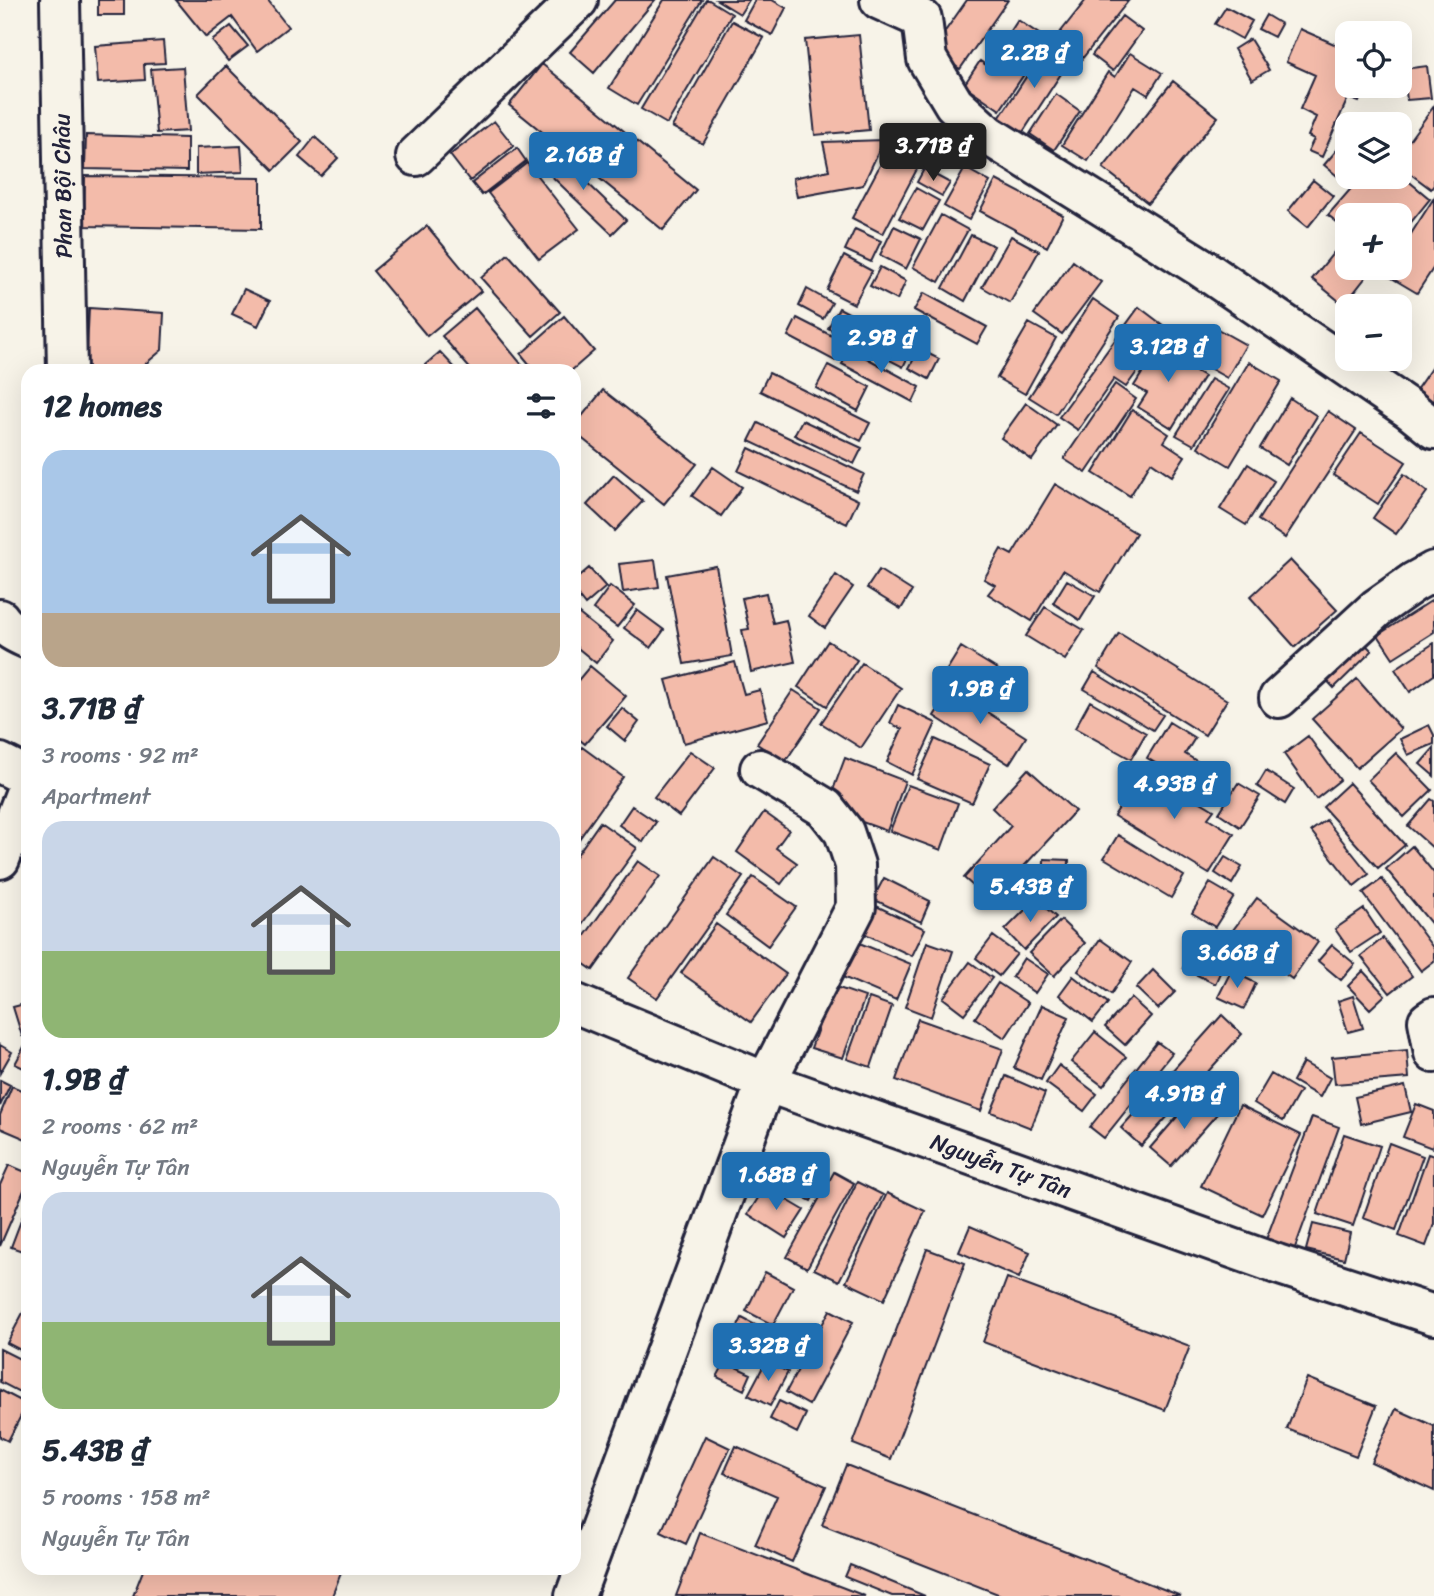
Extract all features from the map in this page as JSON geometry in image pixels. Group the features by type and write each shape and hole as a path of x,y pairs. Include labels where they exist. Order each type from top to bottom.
{"street":[{"name":"Phan Bội Châu","path":"60,0 66,364"},
{"path":"416,156 578,0"},
{"path":"880,0 929,10 927,59 954,104 988,135 1199,266 1398,401 1434,429"},
{"path":"1279,698 1377,608 1434,571"},
{"path":"0,619 21,636"},
{"path":"0,763 21,774"},
{"path":"575,1596 766,1082 856,907 855,865 844,832 825,808 760,769"},
{"path":"0,859 21,804"},
{"name":"Nguyễn Tự Tân","path":"581,1006 766,1082 1264,1260 1434,1315"},
{"path":"1434,1017 1428,1021 1434,1053"}],"building":[{"path":"98,0 124,0 124,15 98,15"},
{"path":"176,0 267,0 288,27 257,51 232,17 206,37"},
{"path":"615,0 655,0 594,73 570,52"},
{"path":"664,0 702,0 637,105 609,88"},
{"path":"706,0 732,14 667,124 641,109"},
{"path":"717,0 749,0 740,14"},
{"path":"755,0 772,0 786,8 772,35 744,20"},
{"path":"967,0 1008,0 960,69 932,50"},
{"path":"1086,0 1129,0 1081,60 1055,39"},
{"path":"1226,7 1252,21 1242,39 1215,24"},
{"path":"1266,15 1281,24 1274,37 1258,29"},
{"path":"1122,16 1142,31 1113,71 1092,55"},
{"path":"1018,20 1045,38 1034,55 1007,37"},
{"path":"732,21 764,38 703,144 672,127"},
{"path":"231,26 248,46 228,61 212,41"},
{"path":"1300,29 1335,44 1335,98 1348,98 1342,112 1335,112 1335,128 1322,157 1308,151 1314,139 1308,136 1316,117 1300,109 1315,75 1286,62"},
{"path":"859,35 869,130 815,135 805,40"},
{"path":"1250,39 1269,70 1252,80 1234,49"},
{"path":"163,41 165,63 144,64 145,80 98,83 95,46"},
{"path":"1009,45 1033,61 1000,110 964,85 980,61 992,69"},
{"path":"1047,45 1070,60 1021,135 998,120"},
{"path":"1130,53 1162,73 1148,95 1135,87 1088,161 1062,145 1108,72 1115,77"},
{"path":"542,64 696,190 663,230 509,105"},
{"path":"226,66 302,142 274,170 198,94"},
{"path":"1427,66 1431,98 1407,100 1412,98 1412,68"},
{"path":"183,67 188,131 157,133 151,69"},
{"path":"1173,81 1218,117 1148,203 1103,168"},
{"path":"1056,94 1080,111 1054,150 1030,134"},
{"path":"1434,106 1434,185 1431,189 1412,175 1412,136"},
{"path":"494,121 514,146 470,181 450,155"},
{"path":"86,135 187,138 187,171 85,169"},
{"path":"315,137 338,158 321,176 299,157"},
{"path":"895,137 926,152 883,234 852,218"},
{"path":"884,140 863,185 797,197 793,178 829,170 823,142"},
{"path":"241,146 243,172 196,174 196,148"},
{"path":"517,148 526,161 482,195 472,183"},
{"path":"554,151 626,220 612,234 540,165"},
{"path":"1335,152 1335,174 1324,165"},
{"path":"527,163 579,229 539,259 488,193"},
{"path":"965,168 990,182 969,220 944,206"},
{"path":"924,169 950,183 942,196 917,182"},
{"path":"85,176 261,178 261,229 84,226"},
{"path":"996,180 1063,215 1047,247 980,211"},
{"path":"1313,180 1333,196 1308,227 1288,211"},
{"path":"1412,184 1430,199 1412,221 1412,203 1338,203 1351,189 1412,189"},
{"path":"916,188 939,201 923,230 899,218"},
{"path":"1434,198 1434,267 1417,293 1395,280 1412,280 1412,232"},
{"path":"1335,207 1335,221 1328,215"},
{"path":"941,215 968,230 939,282 913,267"},
{"path":"427,226 481,291 427,336 373,271"},
{"path":"894,226 921,239 906,269 880,255"},
{"path":"855,229 881,241 871,262 845,250"},
{"path":"971,235 994,246 965,301 943,288"},
{"path":"1011,236 1039,251 1010,303 982,287"},
{"path":"1335,251 1335,280 1364,280 1353,294 1335,294 1335,298 1312,279"},
{"path":"508,254 560,312 533,336 481,278"},
{"path":"844,256 872,271 854,304 827,290"},
{"path":"1073,261 1101,282 1062,334 1034,314"},
{"path":"880,267 906,281 897,300 870,286"},
{"path":"244,289 270,301 258,326 232,314"},
{"path":"807,289 832,303 823,319 799,306"},
{"path":"924,293 987,327 977,344 914,310"},
{"path":"1093,299 1119,317 1056,414 1029,397"},
{"path":"1139,307 1168,329 1126,387 1114,379 1078,430 1059,417"},
{"path":"89,308 164,313 162,350 145,364 86,364"},
{"path":"475,308 521,364 466,364 442,336"},
{"path":"839,308 913,347 903,367 828,328"},
{"path":"564,316 594,351 579,364 529,364 521,354"},
{"path":"797,318 844,342 835,361 788,336"},
{"path":"1029,323 1056,338 1025,394 997,378"},
{"path":"1214,327 1246,345 1227,378 1195,360"},
{"path":"1164,338 1189,354 1184,364 1204,376 1172,428 1138,407 1147,393 1134,386"},
{"path":"850,349 920,387 913,402 842,364"},
{"path":"919,349 939,359 929,379 909,368"},
{"path":"440,352 451,364 426,364"},
{"path":"1249,362 1281,381 1230,466 1198,447"},
{"path":"1434,364 1434,402 1416,390"},
{"path":"828,365 870,387 858,411 816,388"},
{"path":"769,373 870,423 861,441 760,391"},
{"path":"1211,379 1229,389 1194,445 1176,435"},
{"path":"1115,384 1136,399 1086,473 1064,459"},
{"path":"603,390 697,464 664,504 581,438 581,417"},
{"path":"1290,398 1317,416 1287,465 1260,448"},
{"path":"1026,403 1057,425 1032,460 1001,438"},
{"path":"1132,410 1169,434 1164,442 1185,456 1172,476 1151,462 1130,496 1093,473"},
{"path":"1328,411 1356,430 1285,538 1258,520"},
{"path":"802,420 862,448 854,464 794,435"},
{"path":"758,423 864,474 856,491 749,441"},
{"path":"1361,433 1406,462 1378,504 1333,475"},
{"path":"749,448 858,500 847,524 738,471"},
{"path":"1248,464 1274,481 1246,525 1220,509"},
{"path":"713,467 742,487 721,516 692,496"},
{"path":"1404,474 1427,492 1396,534 1373,518"},
{"path":"614,475 643,501 615,531 587,505"},
{"path":"1055,484 1136,533 1100,592 1063,570 1032,621 988,594 995,585 984,579 1001,549 1012,555"},
{"path":"655,560 659,587 623,592 619,564"},
{"path":"1290,560 1337,610 1295,647 1250,597"},
{"path":"716,566 732,656 684,664 667,575"},
{"path":"589,568 606,587 585,605 581,600 581,575"},
{"path":"879,570 912,591 901,609 867,588"},
{"path":"836,575 853,587 825,628 809,616"},
{"path":"1067,580 1095,596 1080,620 1053,603"},
{"path":"610,586 635,605 617,627 593,609"},
{"path":"766,593 773,623 786,620 795,662 751,672 742,630 749,629 742,598"},
{"path":"1434,599 1434,632 1393,658 1378,635"},
{"path":"1045,607 1084,630 1065,660 1026,636"},
{"path":"637,610 664,630 651,648 624,628"},
{"path":"581,616 613,641 596,663 581,651"},
{"path":"1342,620 1372,651 1334,688 1304,656"},
{"path":"1119,633 1227,700 1205,735 1098,668"},
{"path":"828,641 857,660 827,706 798,687"},
{"path":"1434,643 1434,675 1410,692 1395,669"},
{"path":"961,647 1010,677 993,704 945,673"},
{"path":"735,662 744,694 760,690 768,720 684,743 666,680"},
{"path":"862,663 901,688 861,748 821,723"},
{"path":"590,666 626,696 585,744 581,741 581,677"},
{"path":"1094,672 1163,715 1153,730 1084,689"},
{"path":"1357,679 1401,729 1357,768 1312,719"},
{"path":"951,689 1026,737 1009,764 934,716"},
{"path":"793,690 821,708 785,762 757,744"},
{"path":"1090,701 1146,733 1131,759 1075,728"},
{"path":"898,705 936,723 912,775 887,762 902,729 890,723"},
{"path":"622,708 639,722 625,741 607,726"},
{"path":"1169,722 1195,738 1185,754 1230,781 1218,801 1147,758"},
{"path":"1429,725 1434,735 1434,744 1408,755 1400,739"},
{"path":"1308,736 1340,780 1316,799 1284,754"},
{"path":"935,739 990,764 972,803 917,779"},
{"path":"581,748 623,777 581,836"},
{"path":"1434,748 1434,776 1420,764"},
{"path":"690,751 715,768 679,816 654,797"},
{"path":"1396,753 1432,790 1404,817 1368,780"},
{"path":"845,758 905,781 887,831 826,809"},
{"path":"1144,768 1214,810 1208,818 1234,834 1209,874 1114,816"},
{"path":"1028,769 1075,811 991,902 964,878 1011,826 992,808"},
{"path":"1266,771 1294,789 1285,804 1257,786"},
{"path":"1238,783 1260,796 1240,827 1219,813"},
{"path":"1349,783 1405,845 1378,868 1323,807"},
{"path":"908,785 958,803 941,850 890,831"},
{"path":"1431,799 1434,801 1434,849 1408,826"},
{"path":"632,806 656,822 643,842 619,825"},
{"path":"764,812 789,830 776,848 797,863 781,884 737,852"},
{"path":"1326,820 1369,874 1354,886 1311,831"},
{"path":"600,822 637,848 581,925 581,849"},
{"path":"1118,835 1184,876 1171,898 1104,858"},
{"path":"1412,846 1434,873 1434,927 1386,869"},
{"path":"714,857 743,877 657,998 628,978"},
{"path":"1225,857 1242,867 1232,884 1215,873"},
{"path":"1044,859 1069,860 1068,895 1043,894"},
{"path":"638,861 660,876 593,970 581,962 581,941"},
{"path":"753,877 796,907 768,946 726,915"},
{"path":"884,878 930,901 921,922 873,899"},
{"path":"1382,879 1434,949 1434,961 1421,971 1363,893"},
{"path":"1210,883 1234,897 1215,927 1192,913"},
{"path":"1257,898 1318,942 1292,979 1230,934"},
{"path":"1036,899 1056,917 1024,950 1005,930"},
{"path":"872,904 925,929 912,956 859,931"},
{"path":"1364,909 1380,933 1351,952 1335,929"},
{"path":"1061,920 1085,943 1054,976 1029,953"},
{"path":"716,924 786,974 751,1022 681,973"},
{"path":"993,936 1017,954 999,976 976,958"},
{"path":"1197,937 1229,953 1215,984 1183,968"},
{"path":"1383,938 1412,976 1390,993 1361,956"},
{"path":"1100,939 1132,962 1111,994 1078,971"},
{"path":"852,940 911,964 896,1000 838,975"},
{"path":"927,942 953,951 931,1017 905,1007"},
{"path":"1332,945 1355,964 1341,980 1318,961"},
{"path":"1024,958 1048,974 1035,993 1012,977"},
{"path":"970,962 992,978 964,1014 943,998"},
{"path":"1153,970 1175,992 1158,1009 1136,988"},
{"path":"1231,971 1256,983 1244,1009 1218,997"},
{"path":"1363,971 1385,995 1370,1009 1348,986"},
{"path":"1073,976 1108,1003 1093,1022 1059,995"},
{"path":"998,983 1028,1003 1005,1038 975,1018"},
{"path":"833,986 865,997 843,1058 811,1048"},
{"path":"1353,996 1363,1028 1348,1032 1338,1001"},
{"path":"869,998 892,1006 871,1067 847,1059"},
{"path":"1131,998 1151,1016 1125,1045 1105,1027"},
{"path":"21,1005 21,1033 13,1007"},
{"path":"1042,1005 1069,1017 1041,1080 1014,1068"},
{"path":"1222,1015 1242,1034 1141,1146 1121,1128"},
{"path":"918,1019 1003,1049 981,1111 896,1080"},
{"path":"1095,1032 1126,1057 1103,1086 1071,1062"},
{"path":"1157,1042 1172,1053 1104,1138 1090,1127"},
{"path":"0,1045 12,1052 0,1073"},
{"path":"1407,1050 1409,1078 1335,1084 1332,1057"},
{"path":"21,1053 21,1067 15,1064"},
{"path":"1303,1062 1330,1078 1320,1097 1293,1081"},
{"path":"1059,1065 1097,1094 1084,1111 1046,1083"},
{"path":"1271,1074 1300,1091 1283,1121 1254,1103"},
{"path":"1006,1076 1045,1093 1031,1128 991,1112"},
{"path":"0,1080 10,1085 0,1106"},
{"path":"12,1086 21,1090 21,1137 0,1128 0,1115"},
{"path":"1405,1086 1411,1112 1361,1124 1355,1097"},
{"path":"1196,1095 1217,1114 1171,1166 1150,1148"},
{"path":"1416,1104 1434,1111 1432,1148 1403,1137"},
{"path":"1240,1105 1301,1135 1262,1215 1201,1186"},
{"path":"1312,1117 1339,1127 1292,1256 1264,1245"},
{"path":"1344,1134 1380,1146 1353,1226 1317,1214"},
{"path":"1389,1143 1423,1156 1396,1230 1363,1218"},
{"path":"1428,1154 1434,1156 1434,1224 1426,1246 1399,1236"},
{"path":"797,1155 827,1170 811,1201 781,1186"},
{"path":"9,1165 21,1170 21,1197 0,1246 0,1185"},
{"path":"834,1172 854,1183 807,1268 787,1257"},
{"path":"857,1182 883,1195 839,1281 814,1269"},
{"path":"765,1187 804,1210 786,1238 748,1214"},
{"path":"887,1193 925,1211 884,1300 846,1282"},
{"path":"21,1221 21,1251 11,1247"},
{"path":"1313,1224 1350,1233 1344,1259 1306,1250"},
{"path":"970,1226 1030,1252 1019,1278 959,1252"},
{"path":"927,1249 965,1263 891,1459 853,1444"},
{"path":"765,1272 793,1287 773,1325 746,1311"},
{"path":"1007,1278 1190,1346 1165,1410 983,1342"},
{"path":"830,1310 853,1322 809,1405 786,1392"},
{"path":"21,1317 21,1350 7,1343"},
{"path":"742,1318 772,1334 758,1363 727,1348"},
{"path":"783,1326 806,1337 791,1365 769,1353"},
{"path":"0,1349 21,1360 21,1393 0,1382"},
{"path":"766,1361 788,1372 770,1406 748,1395"},
{"path":"725,1362 751,1374 744,1390 717,1377"},
{"path":"1307,1378 1376,1406 1356,1456 1287,1429"},
{"path":"0,1390 21,1401 21,1416 8,1441 0,1437"},
{"path":"779,1401 806,1414 797,1433 770,1419"},
{"path":"1396,1409 1434,1426 1434,1491 1371,1462"},
{"path":"705,1436 730,1448 686,1544 661,1532"},
{"path":"736,1446 826,1486 792,1562 755,1545 777,1496 724,1473"},
{"path":"846,1465 1181,1596 1003,1596 822,1525"},
{"path":"700,1533 865,1596 676,1596"},
{"path":"850,1565 925,1596 892,1596 845,1577"},
{"path":"141,1575 340,1575 332,1596 133,1596"}]}
